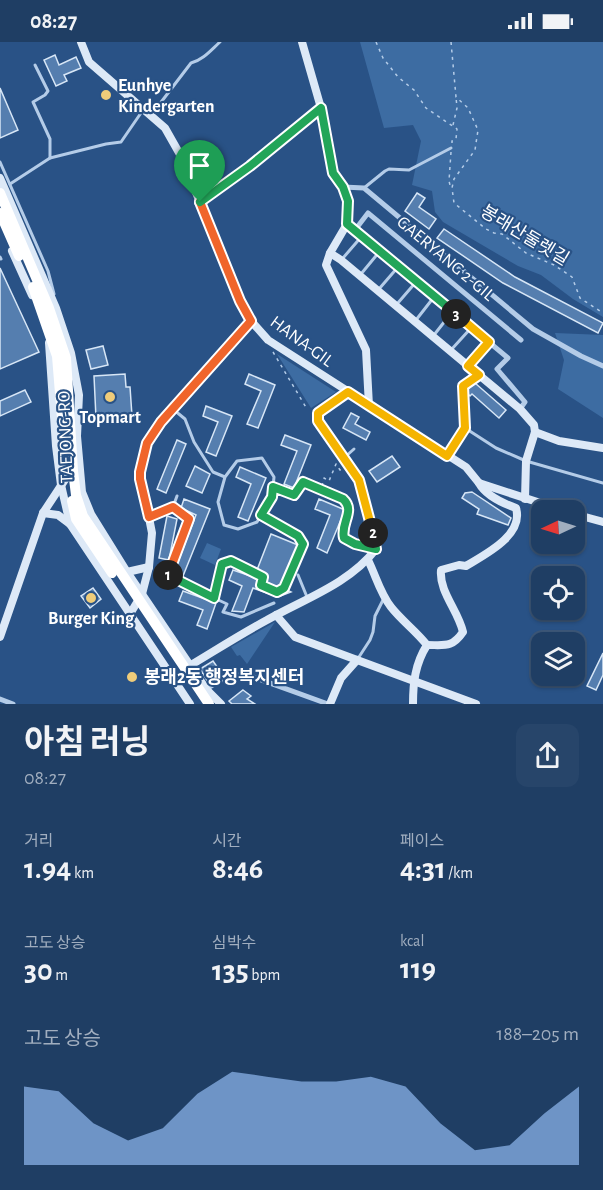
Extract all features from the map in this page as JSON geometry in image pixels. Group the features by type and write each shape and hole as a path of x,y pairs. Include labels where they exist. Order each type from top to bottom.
{"highway":[{"path":"0,194 49,308 66,358 73,471 76,495 83,516 209,704"},
{"path":"0,213 35,293 57,356 63,445 76,519 201,704"}],"main road":[{"name":"HANA-GIL","path":"81,42 89,62 165,128 182,158 240,301 251,321 268,340 466,467 479,483 531,501"},
{"path":"302,42 321,108 333,173 343,187 348,201 347,224 330,253 326,265 366,350 369,406"},
{"name":"TAEJONG-RO","path":"0,178 56,308 77,375 78,460 82,492 91,514 206,689 221,704"},
{"name":"TAEJONG-RO","path":"0,225 31,294 49,342 56,446 61,485 70,524 184,700 190,704"},
{"path":"330,253 360,275 520,409 534,425 535,432 526,461 525,499"},
{"path":"130,614 142,594 152,533 140,472 147,443 172,409 251,321"},
{"path":"191,665 276,615 322,593 368,560 376,549 359,480 318,421 318,413 348,392"},
{"path":"535,432 559,441 603,448"},
{"path":"0,637 43,513 78,460"},
{"path":"427,645 452,644 457,642 463,632 457,613 440,583 441,570 459,565 466,566 511,534 517,524 516,507 496,499 479,483"},
{"path":"43,513 58,515 70,524"},
{"path":"585,517 603,522"},
{"path":"368,560 392,608 415,629 427,645"},
{"path":"127,572 148,567"},
{"path":"276,615 296,637 476,704"},
{"path":"413,704 413,681 421,655 427,645"},
{"path":"329,704 341,678 357,660"}],"street":[{"path":"200,202 250,166 321,108"},
{"path":"343,187 364,188 533,328 603,366"},
{"name":"GAERYANG 2-GIL","path":"355,230 368,213 521,340"},
{"path":"347,224 508,358 497,369 525,402 520,409"},
{"path":"206,689 226,677 245,674 329,704"},
{"path":"0,699 13,704"}],"lane":[{"path":"151,115 191,63 208,53 220,42"},
{"path":"35,65 48,91 33,102 50,140 50,158"},
{"path":"10,184 50,158 121,142 144,109"},
{"path":"364,188 389,169 409,170 451,148"},
{"path":"0,162 48,271 56,308"},
{"path":"341,260 362,236"},
{"path":"360,275 380,251"},
{"path":"378,290 398,266"},
{"path":"396,306 416,282"},
{"path":"415,321 435,297"},
{"path":"433,336 453,312"},
{"path":"450,351 471,327"},
{"path":"468,366 489,342"},
{"path":"447,456 465,428 463,386 479,375"},
{"path":"172,409 184,419 194,442 213,472 225,477"},
{"path":"465,428 496,448 526,461 603,483"},
{"path":"344,458 354,450"},
{"path":"262,458 274,477 272,497 257,522 238,529 224,525 218,502 225,477 237,461 262,458"},
{"path":"273,487 294,495 303,482 343,499 350,510 342,531 344,538 355,544 376,549"},
{"path":"149,517 173,507 177,496"},
{"path":"173,507 189,519 167,576 226,604 223,612 241,617 274,603"},
{"path":"214,598 222,564 231,561 263,577 261,585 277,592 284,588 303,544 298,536 261,515"},
{"path":"298,575 308,599"},
{"path":"357,660 370,640 375,616 385,597"}],"path":[{"path":"376,42 383,58 398,77 414,90 426,108 458,131 451,148 449,181 452,190"},
{"path":"450,42 458,108 453,126"},
{"path":"452,190 454,179 475,150 478,141 476,123 470,116 468,108 456,97"},
{"name":"봉래산둘렛길","path":"452,190 454,203 470,217 486,229 502,234 526,253 572,277 580,298 603,313"},
{"path":"268,340 274,355 307,409"},
{"path":"321,490 324,478 329,481 336,464 340,470 344,468"}],"shaded area":[{"path":"360,42 603,42 603,317 573,299 541,275 518,266 443,222 435,212 432,191 412,185 421,141 413,125 384,128"},
{"path":"555,333 603,335 603,418 558,389 564,360"},
{"path":"277,354 336,392 311,408"},
{"path":"207,543 221,549 215,565 200,558"},
{"path":"275,622 247,664 240,655 237,656 231,647"}],"building":[{"path":"55,55 59,65 76,57 81,68 64,75 67,81 56,86 44,60"},
{"path":"0,88 18,130 0,138"},
{"path":"417,193 425,198 419,207 436,219 429,229 405,211"},
{"path":"444,229 515,277 603,323 598,333 503,283 437,238"},
{"path":"0,268 39,352 0,369"},
{"path":"103,346 108,365 91,369 86,350"},
{"path":"125,374 126,387 130,387 132,416 96,418 94,376"},
{"path":"249,374 275,385 258,428 247,424 261,391 245,384"},
{"path":"475,383 506,410 499,418 472,394 470,396 467,393 467,390"},
{"path":"25,390 31,402 0,416 0,401"},
{"path":"206,406 232,416 216,456 206,452 218,422 203,416"},
{"path":"351,413 359,417 355,424 370,432 366,440 343,428"},
{"path":"285,435 311,445 294,488 284,484 297,451 281,445"},
{"path":"177,440 186,444 166,493 157,489"},
{"path":"392,456 400,467 377,482 369,471"},
{"path":"195,466 210,474 202,493 186,486"},
{"path":"240,467 266,478 248,521 238,517 251,484 236,477"},
{"path":"472,492 511,518 508,525 477,514 479,509 462,498 465,493"},
{"path":"184,499 210,509 183,576 174,572 196,515 181,508"},
{"path":"319,499 345,510 327,553 317,548 330,515 315,509"},
{"path":"167,516 177,519 169,560 159,558"},
{"path":"271,534 298,545 281,585 277,588 265,583 266,575 257,570"},
{"path":"233,570 259,579 258,588 275,595 287,590 291,592 278,597 253,588 244,612 232,611 242,586 229,580"},
{"name":"Burger King","path":"93,588 101,599 90,608 81,596"},
{"path":"183,591 216,603 207,629 197,625 203,610 179,601"},
{"path":"603,653 603,675 596,690 587,686"},
{"path":"213,661 222,674 208,682 200,669"},
{"path":"243,690 251,696 247,699 255,704 232,704 229,701"}],"place":[{"name":"Eunhye Kindergarten","path":"106,95"},
{"name":"Topmart","path":"110,397"},
{"name":"Burger King","path":"91,598"},
{"name":"봉래2동 행정복지센터","path":"132,677"}],"route":[{"path":"321,108 333,173 343,187 348,201 347,224 489,342 468,366 479,375 463,386 465,428 447,456 348,392 318,413 318,421 359,480 376,549 355,544 344,538 342,531 350,510 343,499 303,482 294,495 273,487 272,497 261,515 298,536 303,544 284,588 277,592 261,585 263,577 231,561 222,564 214,598 167,576 189,519 173,507 149,517 142,490 140,472 147,443 161,422 251,321 240,301 200,202 250,166 321,108"}]}
